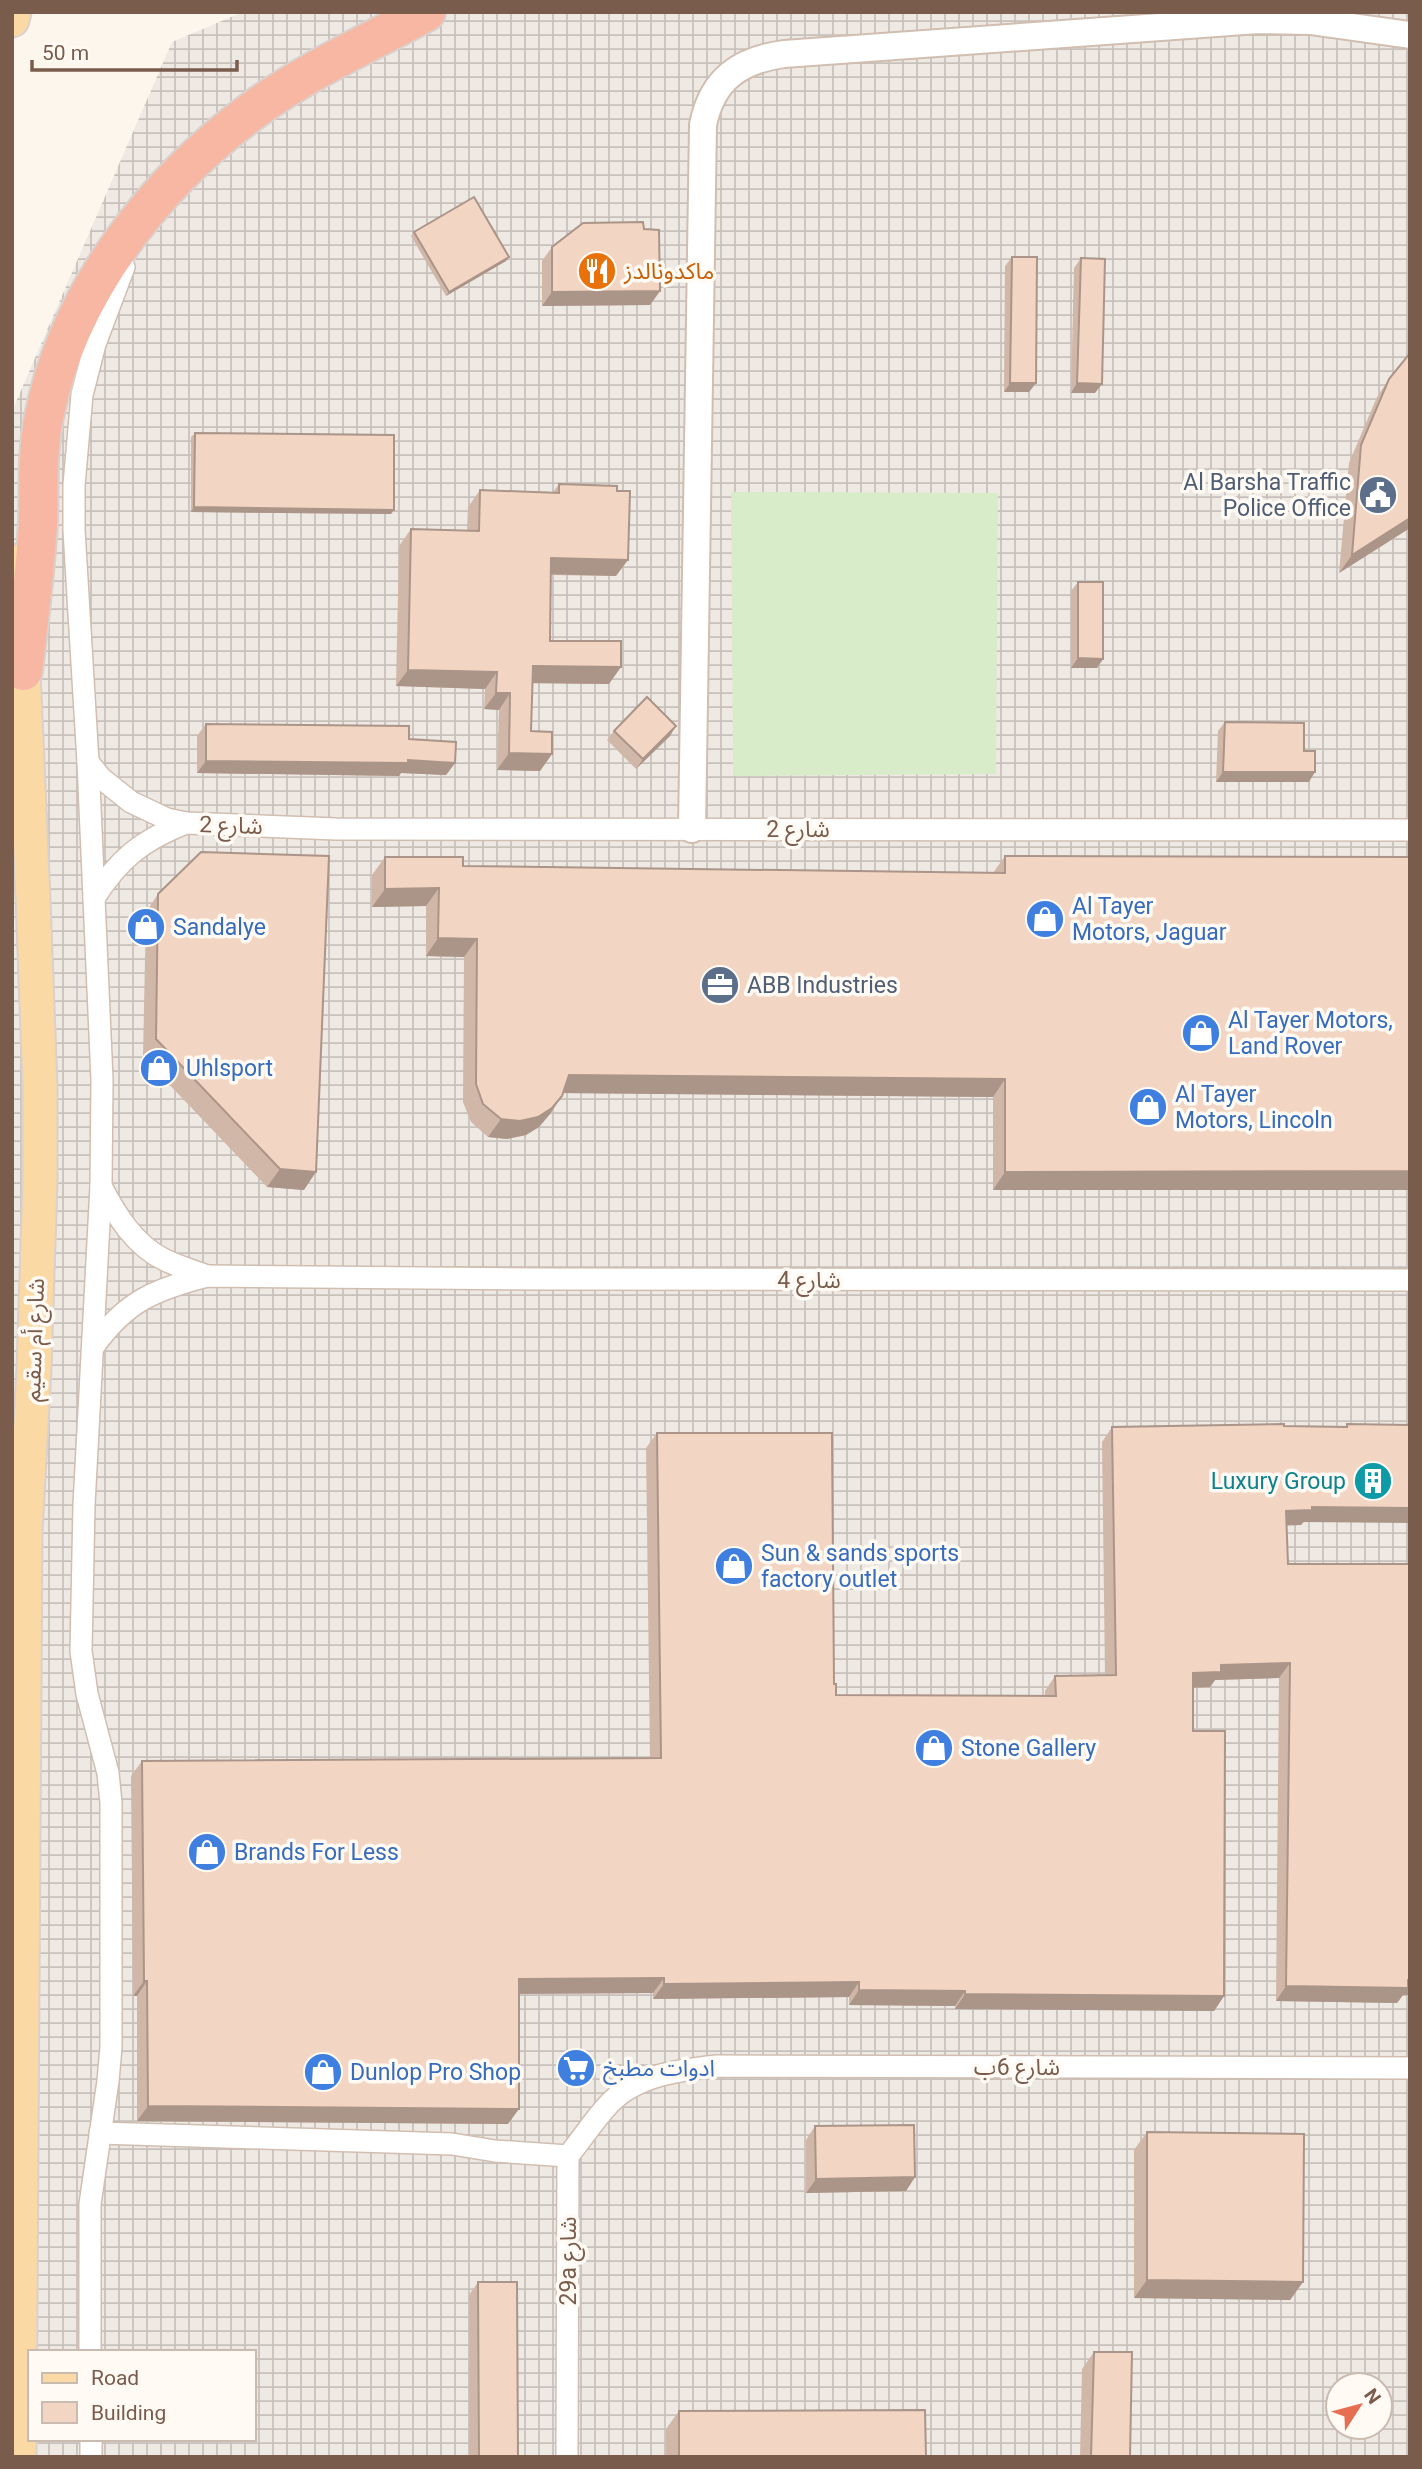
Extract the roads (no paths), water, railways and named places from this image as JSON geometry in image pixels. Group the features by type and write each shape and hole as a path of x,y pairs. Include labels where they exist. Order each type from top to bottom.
{"highway":[{"path":"23,671 36,554 43,419 52,383 79,312 120,247 156,201 196,159 256,108 322,67 426,12"}],"main road":[{"path":"12,20 14,12"},
{"name":"شارع أم سقيم","path":"12,561 23,671 40,1086 34,1369 25,1532 19,2457"}],"street":[{"path":"692,829 703,125 713,94 726,78 743,65 763,57 785,54 1258,20 1310,21 1410,35"},
{"path":"90,2350 89,2233 93,2174 108,2081 112,2025 111,1803 108,1773 87,1694 81,1651 85,1505 101,1186 102,1080 89,762 74,530 75,473 82,395 95,344 111,295 156,201"},
{"name":"شارع 2","path":"89,762 101,778 131,802 149,812 186,823 336,829 1410,830"},
{"name":"شارع 2","path":"94,898 115,869 142,844 186,823"},
{"name":"شارع 4","path":"101,1186 120,1221 148,1249 164,1260 207,1276"},
{"name":"شارع 4","path":"94,1346 108,1326 125,1309 145,1296 167,1286 207,1276 1410,1280"},
{"name":"شارع 6ب","path":"569,2156 596,2118 628,2088 671,2073 717,2066 1410,2068"},
{"path":"100,2133 452,2144 495,2151 569,2156"},
{"name":"29a شارع","path":"567,2457 569,2156"}],"place":[{"name":"ماكدونالدز","path":"597,271"},
{"name":"Al Barsha Traffic Police Office","path":"1378,495"},
{"name":"Al Tayer Motors, Jaguar","path":"1045,919"},
{"name":"Sandalye","path":"146,927"},
{"name":"ABB Industries","path":"720,985"},
{"name":"Al Tayer Motors, Land Rover","path":"1201,1033"},
{"name":"Uhlsport","path":"159,1068"},
{"name":"Al Tayer Motors, Lincoln","path":"1148,1107"},
{"name":"Luxury Group","path":"1373,1481"},
{"name":"Sun & sands sports factory outlet","path":"734,1566"},
{"name":"Stone Gallery","path":"934,1748"},
{"name":"Brands For Less","path":"207,1852"},
{"name":"ادوات مطبخ","path":"576,2068"},
{"name":"Dunlop Pro Shop","path":"323,2072"}]}
